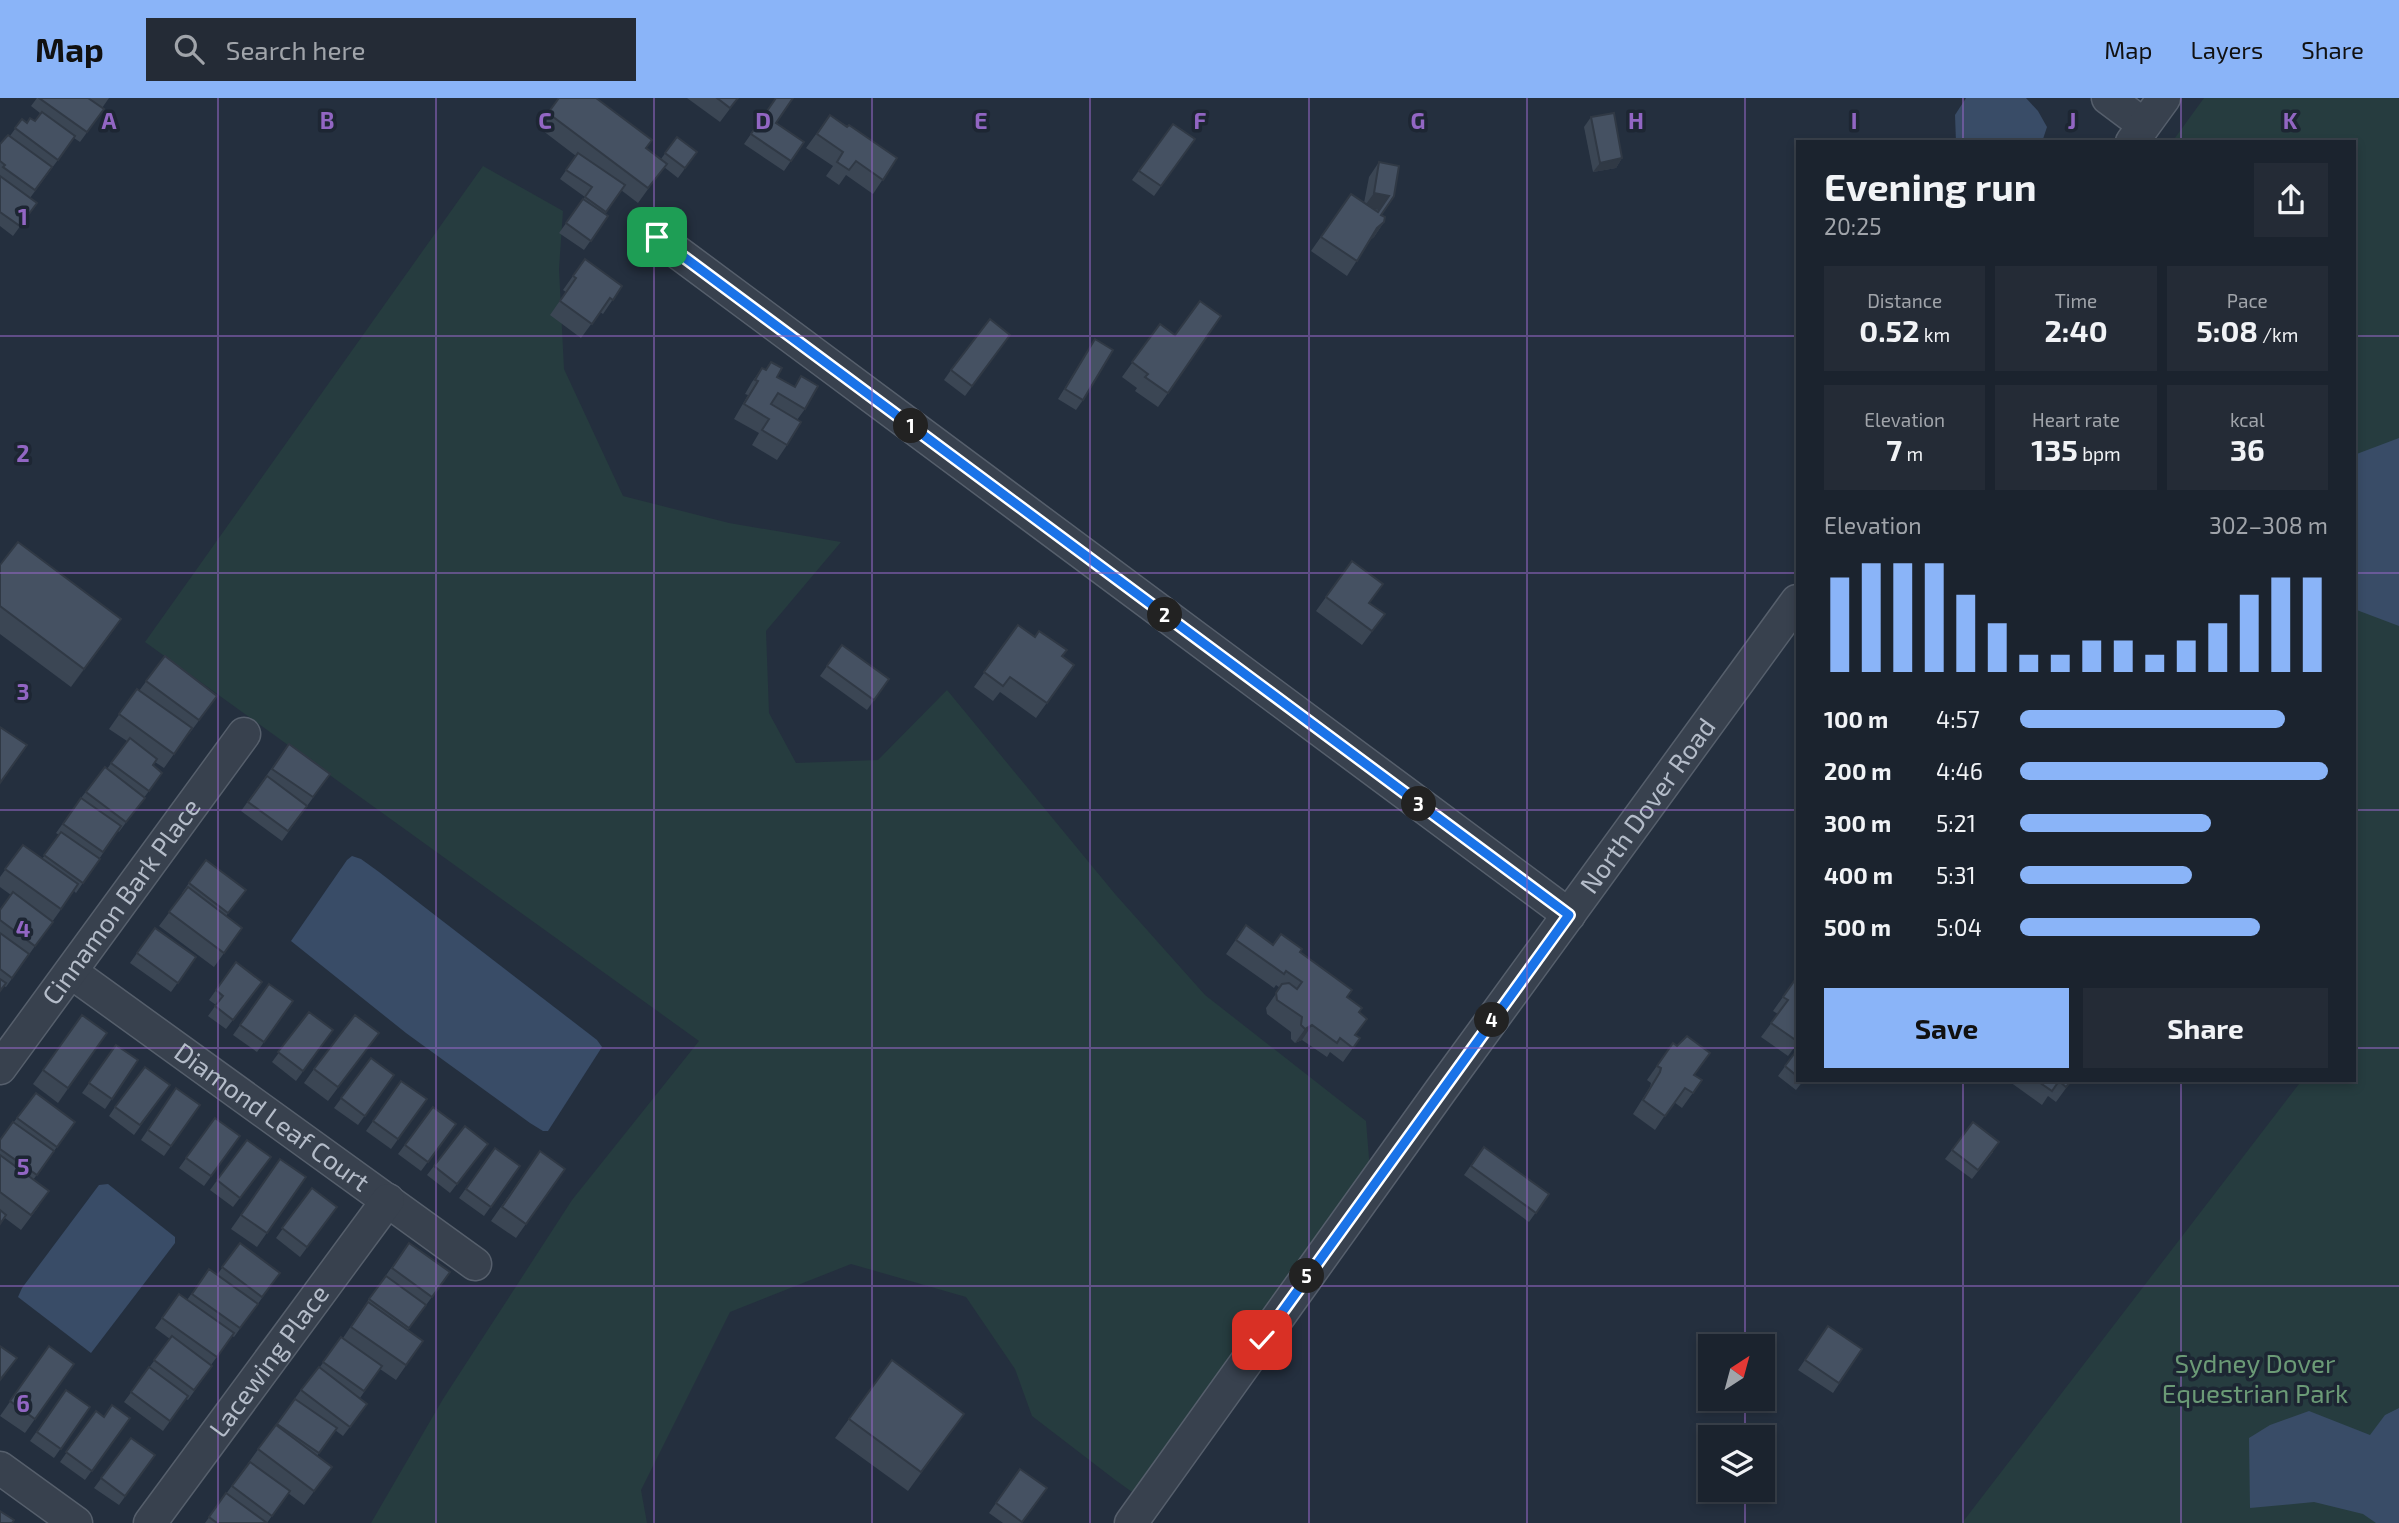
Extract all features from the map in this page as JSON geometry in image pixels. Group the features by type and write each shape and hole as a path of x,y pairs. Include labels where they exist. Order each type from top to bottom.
{"street":[{"path":"2108,98 2138,133 2164,98"},
{"path":"657,237 1569,915"},
{"name":"North Dover Road","path":"1131,1523 1796,602"},
{"name":"Cinnamon Bark Place","path":"0,1068 244,734"},
{"name":"Diamond Leaf Court","path":"71,972 475,1264"},
{"name":"Lacewing Place","path":"150,1523 388,1200"},
{"path":"0,1468 76,1523"}],"green space":[{"name":"Sydney Dover Equestrian Park","path":"2204,98 2399,98 2399,1523 1962,1523 2300,1082 2356,1082 2356,140 2173,140"},
{"path":"483,166 563,211 559,269 564,369 623,496 729,523 841,542 766,631 769,713 796,763 878,760 947,690 1115,894 1205,995 1366,1121 1370,1170 1139,1493 1132,1492 1032,1416 1015,1369 966,1297 851,1264 730,1312 641,1490 647,1523 371,1523 443,1399 572,1200 699,1041 145,642"}],"water":[{"path":"1966,98 2026,98 2047,127 2043,140 1956,140 1955,115"},
{"path":"2399,438 2399,626 2356,610 2356,454"},
{"path":"352,856 379,872 597,1040 602,1047 548,1131 530,1123 406,1033 291,941"},
{"path":"108,1184 175,1237 175,1243 91,1353 18,1297 99,1185"},
{"path":"2399,1408 2399,1523 2376,1523 2363,1514 2314,1502 2250,1508 2249,1438 2270,1425 2309,1411 2370,1435 2385,1415"}],"building":[{"path":"39,98 88,98 104,109 87,132"},
{"path":"559,98 596,98 652,140 646,148 667,164 648,188 548,113"},
{"path":"717,98 738,98 730,108"},
{"path":"776,98 793,98 776,123 804,142 791,161 751,134"},
{"path":"42,112 75,136 58,160 15,128 22,119 27,123 30,118 35,121"},
{"path":"1614,113 1622,158 1600,163 1591,117"},
{"path":"830,115 897,158 883,180 856,161 849,170 837,162 843,152 817,134"},
{"path":"1173,124 1195,139 1161,186 1139,171"},
{"path":"8,135 52,167 35,190 3,167 5,165 0,161 0,144"},
{"path":"677,137 697,152 685,168 665,153"},
{"path":"578,153 625,185 606,212 585,197 592,187 566,170"},
{"path":"1379,162 1399,166 1394,196 1381,215 1385,217 1384,222 1377,228 1357,261 1321,237 1351,194 1378,212 1389,196 1374,193"},
{"path":"0,176 37,203 20,226 0,212"},
{"path":"583,199 608,216 591,241 566,223"},
{"path":"585,259 622,286 592,324 560,301"},
{"path":"1200,301 1221,316 1168,393 1145,377 1148,374 1132,362 1160,324 1175,335"},
{"path":"990,319 1010,335 972,386 951,370"},
{"path":"1095,339 1113,350 1083,400 1065,389"},
{"path":"771,362 782,368 777,377 795,387 801,376 818,386 805,409 778,393 771,404 801,422 787,445 762,430 769,419 744,404 758,381 755,380 762,368 766,370"},
{"path":"18,542 121,619 84,669 0,606 0,565"},
{"path":"1352,561 1383,584 1369,603 1385,614 1372,631 1326,597"},
{"path":"1018,625 1035,637 1039,631 1067,650 1062,656 1074,665 1047,703 1010,677 1003,686 984,672"},
{"path":"842,645 889,679 874,700 827,666"},
{"path":"165,656 217,696 199,720 146,681"},
{"path":"137,689 192,728 174,754 119,714"},
{"path":"0,727 27,745 0,783"},
{"path":"130,738 157,759 153,765 162,773 149,791 111,763"},
{"path":"289,744 330,774 313,797 272,769"},
{"path":"105,767 145,798 126,822 86,792"},
{"path":"267,776 307,806 288,831 248,802"},
{"path":"81,798 121,826 103,852 63,824"},
{"path":"61,832 100,859 83,883 44,855"},
{"path":"23,845 78,884 61,909 5,869"},
{"path":"206,860 246,890 228,913 189,883"},
{"path":"188,887 242,928 224,953 169,912"},
{"path":"13,892 53,922 35,946 0,920 0,910"},
{"path":"1246,925 1273,945 1281,934 1302,949 1300,952 1352,990 1347,997 1362,1008 1359,1012 1367,1019 1355,1035 1360,1038 1353,1048 1340,1038 1337,1043 1312,1025 1305,1029 1301,1025 1302,1017 1277,1000 1276,993 1282,984 1289,983 1297,989 1302,982 1286,971 1284,974 1236,940"},
{"path":"155,928 196,957 178,983 137,953"},
{"path":"0,933 29,954 12,978 0,969"},
{"path":"236,962 262,982 233,1020 215,1006 223,996 216,990"},
{"path":"1796,978 1796,1040 1771,1023 1788,1000 1783,997"},
{"path":"0,979 6,983 0,991"},
{"path":"269,984 293,1001 264,1042 240,1025"},
{"path":"309,1012 333,1030 303,1071 278,1052"},
{"path":"82,1015 107,1033 68,1088 43,1070"},
{"path":"355,1015 379,1033 338,1087 314,1069"},
{"path":"1687,1036 1710,1053 1694,1075 1702,1080 1693,1093 1685,1088 1665,1116 1643,1100 1660,1072 1661,1068 1657,1066 1673,1043 1677,1046"},
{"path":"116,1045 138,1060 112,1099 89,1083"},
{"path":"1796,1051 1796,1075 1785,1066"},
{"path":"371,1058 394,1075 365,1116 341,1098"},
{"path":"145,1067 170,1085 140,1125 115,1107"},
{"path":"401,1081 427,1099 398,1139 373,1121"},
{"path":"2039,1082 2058,1082 2052,1091"},
{"path":"176,1088 200,1105 171,1146 148,1130"},
{"path":"36,1093 75,1122 57,1147 17,1118"},
{"path":"433,1107 456,1124 428,1162 405,1145"},
{"path":"215,1118 240,1136 211,1176 186,1158"},
{"path":"13,1122 54,1151 37,1175 0,1149 0,1140"},
{"path":"1973,1122 1999,1142 1978,1170 1952,1150"},
{"path":"465,1126 488,1144 457,1184 434,1166"},
{"path":"247,1140 271,1157 240,1198 217,1180"},
{"path":"1484,1147 1549,1194 1536,1213 1471,1166"},
{"path":"495,1148 520,1166 491,1207 466,1189"},
{"path":"540,1151 565,1169 526,1224 502,1207"},
{"path":"0,1155 49,1191 31,1215 0,1192"},
{"path":"280,1159 306,1177 267,1233 241,1215"},
{"path":"312,1188 337,1207 307,1247 282,1228"},
{"path":"0,1210 6,1215 0,1224"},
{"path":"240,1243 280,1273 262,1297 222,1267"},
{"path":"409,1243 450,1272 432,1297 392,1268"},
{"path":"209,1269 258,1304 240,1328 192,1294"},
{"path":"386,1276 426,1305 409,1328 369,1299"},
{"path":"179,1294 234,1333 217,1357 162,1318"},
{"path":"368,1302 423,1341 406,1365 351,1327"},
{"path":"1828,1326 1862,1349 1839,1383 1805,1360"},
{"path":"172,1336 212,1366 194,1390 154,1360"},
{"path":"341,1337 382,1366 364,1391 323,1362"},
{"path":"0,1346 17,1358 0,1380"},
{"path":"49,1346 74,1364 35,1419 10,1401"},
{"path":"892,1360 964,1414 921,1472 849,1419"},
{"path":"149,1367 188,1396 170,1421 131,1392"},
{"path":"319,1367 367,1404 350,1427 301,1390"},
{"path":"66,1390 90,1407 61,1449 37,1432"},
{"path":"295,1399 337,1428 319,1453 277,1424"},
{"path":"112,1405 130,1418 92,1471 66,1452 96,1411 104,1417"},
{"path":"276,1425 332,1467 314,1491 258,1449"},
{"path":"131,1438 155,1455 125,1496 101,1478"},
{"path":"250,1462 290,1491 272,1516 232,1486"},
{"path":"1020,1469 1047,1488 1022,1522 996,1503"},
{"path":"226,1493 267,1523 217,1523 209,1517"},
{"path":"0,1511 14,1520 12,1523 0,1523"}],"route":[{"path":"657,237 1569,915 1262,1340"}]}
